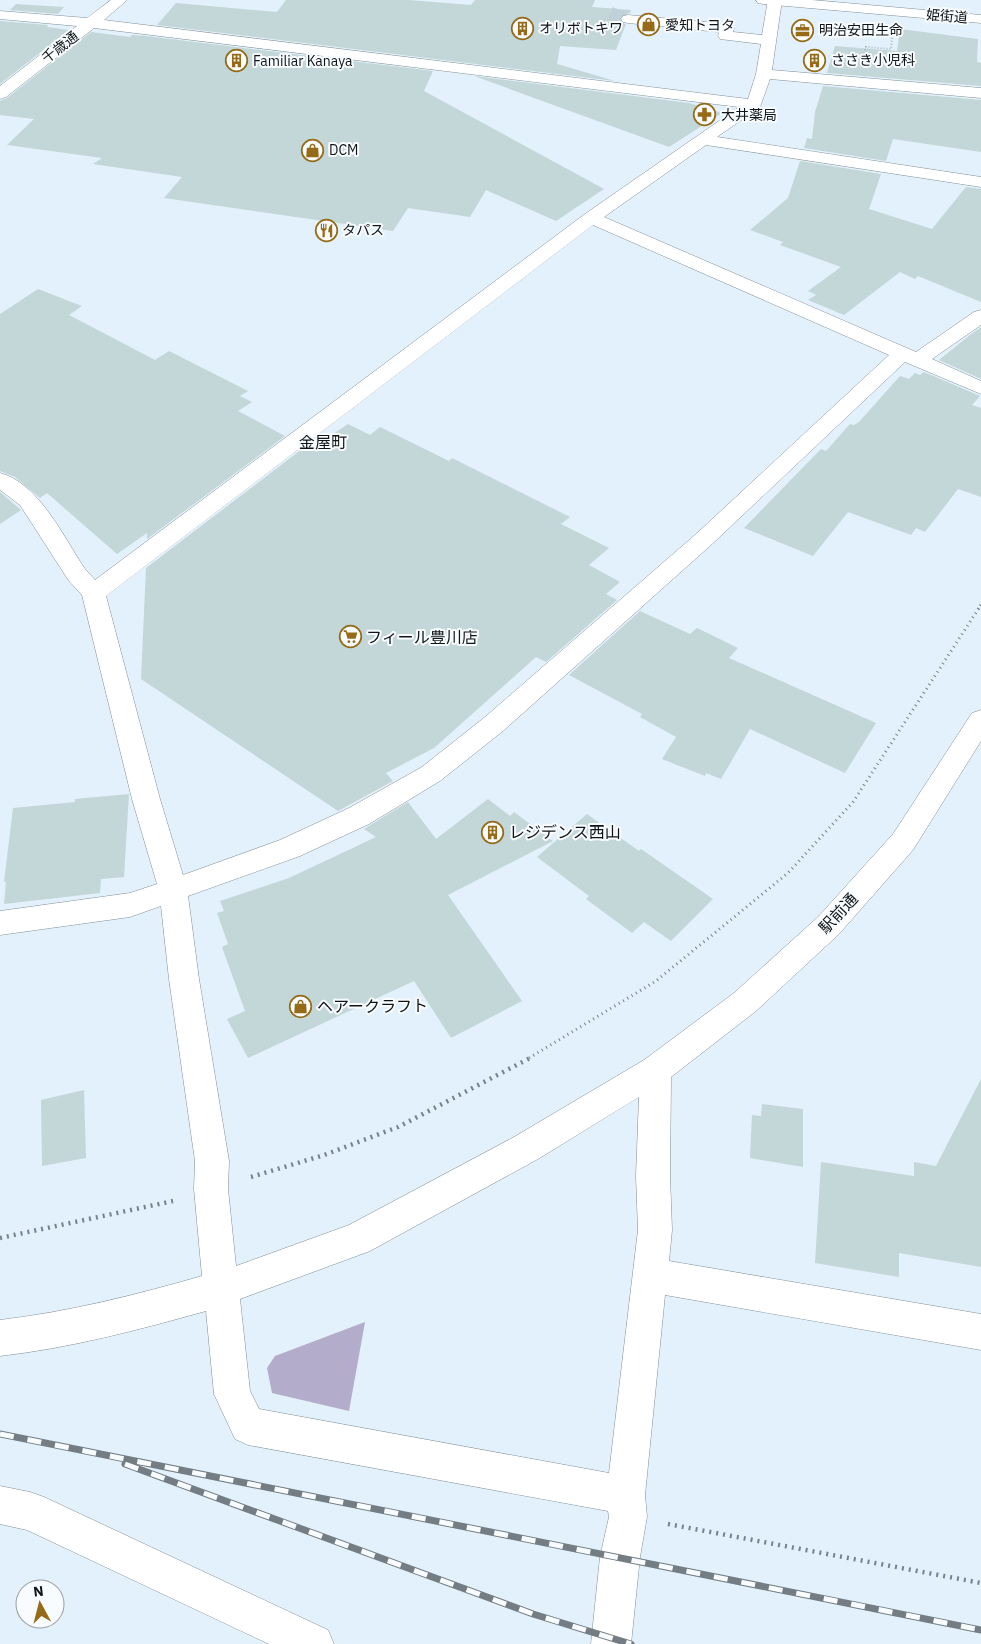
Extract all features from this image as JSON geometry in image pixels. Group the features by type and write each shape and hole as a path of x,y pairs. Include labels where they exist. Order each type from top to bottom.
{"street":[{"name":"千歳通","path":"0,94 120,0"},
{"path":"93,592 591,218 754,104 764,74 769,40 771,0"},
{"name":"姫街道","path":"771,0 981,18"},
{"path":"623,11 727,28 725,36 769,40"},
{"path":"0,15 91,23 754,104"},
{"path":"764,74 981,93"},
{"path":"702,140 981,182"},
{"path":"591,218 981,388"},
{"path":"0,923 130,905 290,848 359,816 431,774 494,724 910,358 981,316"},
{"path":"0,480 28,500 77,575 93,592 146,799 173,890 184,979 212,1161 211,1189 232,1394 248,1426 627,1506"},
{"name":"駅前通","path":"0,1338 26,1335 142,1311 220,1289 358,1239 526,1148 655,1070 745,1002 829,925 903,842 981,720"},
{"path":"611,1644 655,1230 653,1176 655,1070"},
{"path":"650,1275 981,1332"},
{"path":"0,1505 30,1511 314,1644"}],"path":[{"path":"861,82 866,47 891,49 893,29"},
{"path":"0,1238 159,1205 324,1155 398,1127 517,1066 656,980 788,873 853,802 981,604"},
{"path":"627,1506 981,1583"}],"shaded area":[{"path":"365,1322 349,1411 272,1393 267,1368 275,1356"}],"building":[{"path":"286,0 408,0 471,5 475,0 595,0 592,7 631,10 630,13 623,14 619,18 621,23 626,24 616,50 560,46 557,64 615,81 157,25 176,3 277,12"},
{"path":"16,4 64,7 58,14 10,10"},
{"path":"0,21 48,25 47,27 69,30 0,84"},
{"path":"900,29 978,39 977,62 981,63 981,86 827,73 835,46 897,51"},
{"name":"DCM","path":"91,32 130,37 132,35 146,36 433,71 424,91 604,189 556,221 486,190 470,217 408,208 393,231 164,198 182,177 93,164 102,158 7,145 34,119 0,115 0,101 7,98"},
{"path":"474,76 689,103 722,113 669,147"},
{"path":"823,86 981,100 981,152 893,139 886,161 804,148 807,138 812,139 815,112"},
{"path":"800,161 881,174 869,209 932,229 966,187 981,189 981,302 918,276 915,279 900,272 844,315 808,300 816,295 808,291 841,267 780,245 783,242 750,230 788,198"},
{"path":"38,289 82,306 69,315 155,360 169,351 248,391 240,396 252,402 238,411 285,436 147,539 147,533 117,554 47,493 40,498 15,477 0,471 0,314"},
{"path":"981,327 981,379 939,360 970,335"},
{"path":"924,372 980,396 972,405 981,408 981,497 958,489 925,532 916,528 911,535 848,512 813,556 744,528 821,449 826,451 850,424 854,425 859,422 900,376 909,379 915,373 920,375"},
{"name":"フィール豊川店","path":"348,424 370,435 380,427 449,461 452,458 570,517 561,524 609,548 589,565 620,582 606,594 617,600 546,662 536,657 434,748 386,773 393,781 338,811 141,679 146,568 306,446 311,449"},
{"path":"0,492 21,510 0,524"},
{"path":"640,611 690,634 697,628 738,648 729,658 876,723 845,773 750,729 721,779 706,773 705,776 662,759 676,737 640,717 642,714 569,675"},
{"path":"129,794 124,877 101,879 100,893 4,904 6,882 4,882 13,808 75,802 75,799"},
{"path":"488,799 510,816 514,812 553,841 448,895 522,1001 451,1038 414,981 248,1058 227,1019 245,1011 222,947 228,944 217,913 224,911 220,901 289,878 376,837 364,829 408,802 436,839"},
{"path":"587,814 639,851 641,849 713,899 671,941 644,922 632,933 586,899 589,896 537,857"},
{"path":"981,1079 981,1267 899,1253 899,1277 815,1263 821,1162 914,1176 914,1162 936,1166"},
{"path":"84,1090 86,1158 42,1166 41,1100"},
{"path":"762,1104 803,1109 803,1167 750,1158 752,1115 761,1116"}],"tunnel":[{"path":"620,10 617,18 628,19"}],"railway":[{"path":"0,1434 981,1630"},
{"path":"125,1464 533,1614 631,1644"}],"place":[{"name":"愛知トヨタ","path":"649,25"},
{"name":"オリボトキワ","path":"523,28"},
{"name":"明治安田生命","path":"803,30"},
{"name":"ささき小児科","path":"815,60"},
{"name":"Familiar Kanaya","path":"237,61"},
{"name":"大井薬局","path":"705,115"},
{"name":"DCM","path":"313,150"},
{"name":"タパス","path":"326,230"},
{"name":"フィール豊川店","path":"350,637"},
{"name":"レジデンス西山","path":"493,832"},
{"name":"ヘアークラフト","path":"301,1006"}],"district":[{"name":"金屋町","path":"323,442"}]}
